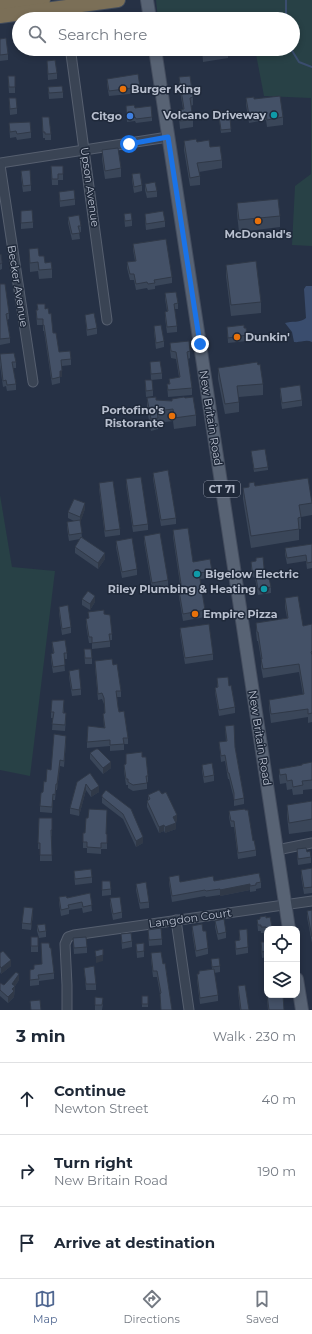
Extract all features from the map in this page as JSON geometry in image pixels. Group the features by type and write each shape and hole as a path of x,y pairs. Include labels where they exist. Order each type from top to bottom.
{"highway":[{"path":"0,6 43,0"},
{"path":"30,12 118,0"},
{"path":"0,16 12,14"}],"main road":[{"path":"147,0 149,12"},
{"name":"New Britain Road","path":"156,56 289,926"},
{"path":"300,998 302,1010"}],"street":[{"name":"Upson Avenue","path":"71,56 107,320"},
{"path":"0,164 168,137"},
{"name":"Becker Avenue","path":"0,164 33,382"},
{"path":"277,850 312,843"},
{"name":"Langdon Court","path":"67,1010 65,944 68,937 312,901"},
{"path":"176,920 189,1010"}],"green space":[{"path":"156,0 312,0 312,246 292,245 295,186 311,174 311,98 264,96 256,56 300,56 300,12 157,12"},
{"path":"0,495 12,567 55,571 30,776 0,770"}],"water":[{"path":"306,286 312,286 312,342 294,342 292,332 285,323 301,321 306,318 304,289"}],"building":[{"path":"6,38 8,54 0,55 0,39"},
{"path":"55,60 57,73 48,74 47,61"},
{"path":"138,74 140,87 109,91 107,79"},
{"path":"8,76 15,76 15,87 9,87"},
{"path":"190,76 193,97 190,98 193,120 180,121 179,110 184,109 179,77"},
{"path":"62,86 63,92 49,93 48,87"},
{"path":"280,96 283,117 267,120 266,113 249,115 246,98 254,97 254,99"},
{"path":"9,98 16,98 17,108 10,109"},
{"path":"134,105 135,108 151,106 152,117 136,119 135,117 127,118 126,106"},
{"path":"212,110 232,114 230,114 231,129 221,130 219,116 213,117"},
{"path":"42,117 49,117 51,134 45,134 45,132 43,132"},
{"path":"30,122 31,132 17,134 16,131 10,132 9,123"},
{"path":"196,139 197,142 209,140 210,147 220,146 222,160 197,163 200,176 190,178 184,141"},
{"path":"118,148 121,168 105,171 102,150"},
{"path":"51,166 63,166 63,174 58,174 58,179 52,179"},
{"path":"30,170 31,185 23,186 21,171"},
{"path":"140,173 142,185 134,187 132,174"},
{"path":"155,182 157,191 147,192 145,184"},
{"path":"74,190 75,199 60,201 59,192"},
{"path":"278,199 280,216 239,220 237,203"},
{"path":"32,210 33,222 21,223 21,211"},
{"path":"163,211 165,221 146,224 145,214"},
{"path":"131,213 132,220 125,221 124,214"},
{"path":"79,215 81,226 78,226 80,233 72,234 68,217"},
{"path":"166,239 172,277 154,280 155,283 148,284 147,282 136,284 134,274 130,274 127,262 136,261 133,244"},
{"path":"38,248 39,256 44,256 45,263 51,262 52,269 39,270 38,262 30,263 29,249"},
{"path":"1,254 2,263 0,264 0,255"},
{"path":"256,261 261,302 231,305 226,265"},
{"path":"0,284 5,284 9,313 6,314 10,338 0,339"},
{"path":"176,292 178,303 174,304 177,326 167,327 165,312 168,311 165,293"},
{"path":"37,304 45,304 45,309 48,308 49,314 51,313 53,333 56,333 59,352 70,351 71,359 61,360 62,371 60,371 60,377 52,379 43,319 37,319"},
{"path":"94,313 97,328 87,330 85,315"},
{"path":"161,325 164,341 156,343 154,326"},
{"path":"244,325 247,335 228,338 227,327"},
{"path":"189,341 190,351 187,352 192,388 168,390 167,384 170,384 169,379 180,377 176,352 171,351 170,343"},
{"path":"14,353 16,362 12,362 16,384 7,385 6,380 3,381 0,354"},
{"path":"160,361 162,373 151,374 150,362"},
{"path":"257,362 258,365 260,364 263,384 237,386 239,402 225,404 218,368"},
{"path":"145,380 152,380 153,390 146,391"},
{"path":"300,385 302,400 282,403 280,388"},
{"path":"156,397 156,400 172,401 172,399 193,397 196,415 174,418 173,409 157,411 158,418 151,419 147,398"},
{"path":"265,449 268,467 254,469 251,451"},
{"path":"168,470 176,518 161,520 153,473"},
{"path":"141,477 148,524 133,526 126,479"},
{"path":"308,478 312,503 299,505 301,517 298,518 299,529 251,536 243,488 249,487 249,483 254,482 255,486"},
{"path":"113,481 120,529 105,531 99,483"},
{"path":"74,499 85,503 80,517 68,512"},
{"path":"80,520 82,533 69,535 67,522"},
{"path":"188,528 193,562 210,559 212,571 199,573 205,610 183,614 178,585 181,584 173,530"},
{"path":"160,533 168,580 152,583 144,536"},
{"path":"81,537 105,553 98,563 75,547"},
{"path":"132,538 137,569 122,572 116,541"},
{"path":"312,544 312,562 307,563 306,555 287,558 285,548"},
{"path":"263,557 265,578 269,578 271,587 258,589 255,572 252,570 251,562 256,561 256,558"},
{"path":"88,591 95,596 90,604 82,599"},
{"path":"298,596 303,626 312,624 312,713 308,714 308,709 271,714 269,700 304,694 299,664 263,669 256,623 288,618 285,598"},
{"path":"68,605 71,627 62,629 59,607"},
{"path":"104,610 104,614 110,615 112,634 109,634 110,641 92,643 92,637 89,637 86,619 89,618 88,612"},
{"path":"209,624 213,654 185,658 180,628"},
{"path":"65,640 67,653 64,653 65,665 53,667 51,654 54,653 52,642"},
{"path":"84,649 91,649 92,658 85,658"},
{"path":"112,659 113,665 117,664 121,691 116,691 118,707 119,712 124,711 128,738 123,738 124,744 110,745 110,740 87,742 88,726 105,728 103,714 105,713 104,698 102,693 98,694 95,661"},
{"path":"79,669 81,689 72,690 69,671"},
{"path":"228,677 235,707 219,710 215,688 218,687 217,678"},
{"path":"52,700 64,700 63,713 66,713 65,725 52,724 54,712 51,712"},
{"path":"234,725 235,747 244,798 234,800 234,793 228,773 225,755 221,756 219,742 227,741 225,726"},
{"path":"54,734 66,736 64,761 60,760 52,807 40,806 44,781 46,782 47,769 51,770"},
{"path":"98,749 111,762 103,768 90,753"},
{"path":"142,752 142,757 146,757 148,776 146,776 147,783 133,785 128,782 128,779 126,779 124,765 126,764 126,754"},
{"path":"312,762 312,780 302,781 303,785 293,787 292,780 287,781 286,774 280,775 279,769"},
{"path":"212,763 214,775 204,777 202,765"},
{"path":"90,773 99,786 91,791 86,784 79,810 70,808 77,782"},
{"path":"106,790 131,809 143,837 136,841 123,814 102,797"},
{"path":"159,790 162,794 166,792 177,815 173,817 176,823 165,827 164,825 159,827 147,801 150,799 148,795"},
{"path":"312,801 312,819 289,823 287,805"},
{"path":"89,809 107,810 107,843 101,843 101,848 87,847 87,842 83,842 83,833 85,833 86,818 88,818"},
{"path":"248,810 256,850 238,853 234,821 231,821 229,811"},
{"path":"39,818 52,818 52,855 40,855 40,843 38,843"},
{"path":"306,848 307,852 310,851 311,857 298,859 297,849"},
{"path":"312,868 312,887 304,888 301,870"},
{"path":"91,869 92,877 75,879 74,871"},
{"path":"259,873 261,882 256,883 256,885 250,886 250,884 220,890 205,890 172,896 169,877 179,875 180,882 213,876 214,881"},
{"path":"102,881 110,881 111,889 102,890"},
{"path":"146,882 149,902 140,903 136,884"},
{"path":"90,893 92,905 83,907 82,902 68,905 69,908 61,910 59,897 66,896 67,898"},
{"path":"120,897 122,912 113,914 110,898"},
{"path":"24,907 33,908 31,924 22,923"},
{"path":"312,910 312,937 307,911"},
{"path":"260,917 270,917 272,926 261,927 261,925 258,925 257,920 260,919"},
{"path":"224,919 226,932 218,934 215,921"},
{"path":"45,924 46,931 39,932 37,925"},
{"path":"202,924 203,931 206,931 208,948 196,951 192,926"},
{"path":"161,928 162,939 149,940 148,930"},
{"path":"247,929 248,947 236,949 235,941 240,940 239,930"},
{"path":"131,933 132,941 122,943 121,934"},
{"path":"31,937 38,937 38,946 31,946"},
{"path":"86,937 87,947 74,948 73,938"},
{"path":"261,942 264,942 264,952 262,952"},
{"path":"41,943 49,943 54,973 38,975 39,979 30,980 30,970 34,969 34,965 42,964"},
{"path":"144,943 144,951 137,952 136,944"},
{"path":"103,949 103,955 96,957 95,951"},
{"path":"3,951 11,960 1,968 0,953"},
{"path":"161,952 163,964 165,963 172,1010 161,1010 161,993 157,971 153,971 151,953"},
{"path":"219,958 220,966 212,967 211,959"},
{"path":"94,966 96,984 86,984 84,968"},
{"path":"214,969 218,995 200,998 197,974 199,974 199,971"},
{"path":"16,972 19,974 12,984 15,986 12,989 14,991 8,997 0,990 0,983 4,985"},
{"path":"245,985 249,1010 241,1010 238,986"},
{"path":"142,996 148,996 148,1004 142,1004"},
{"path":"95,997 103,998 102,1005 95,1005"},
{"path":"267,998 283,998 284,1010 269,1010"},
{"path":"40,1000 41,1010 31,1010 30,1001"}],"waterway":[{"path":"286,0 286,12"},
{"path":"295,56 299,62 312,67"}],"place":[{"name":"Burger King","path":"123,89"},
{"name":"Volcano Driveway","path":"274,115"},
{"name":"Citgo","path":"130,116"},
{"name":"McDonald's","path":"258,221"},
{"name":"Dunkin'","path":"237,337"},
{"name":"Portofino's Ristorante","path":"172,416"},
{"name":"Bigelow Electric","path":"197,574"},
{"name":"Riley Plumbing & Heating","path":"264,589"},
{"name":"Empire Pizza","path":"195,614"}],"route":[{"path":"129,144 168,137 200,344"}]}
